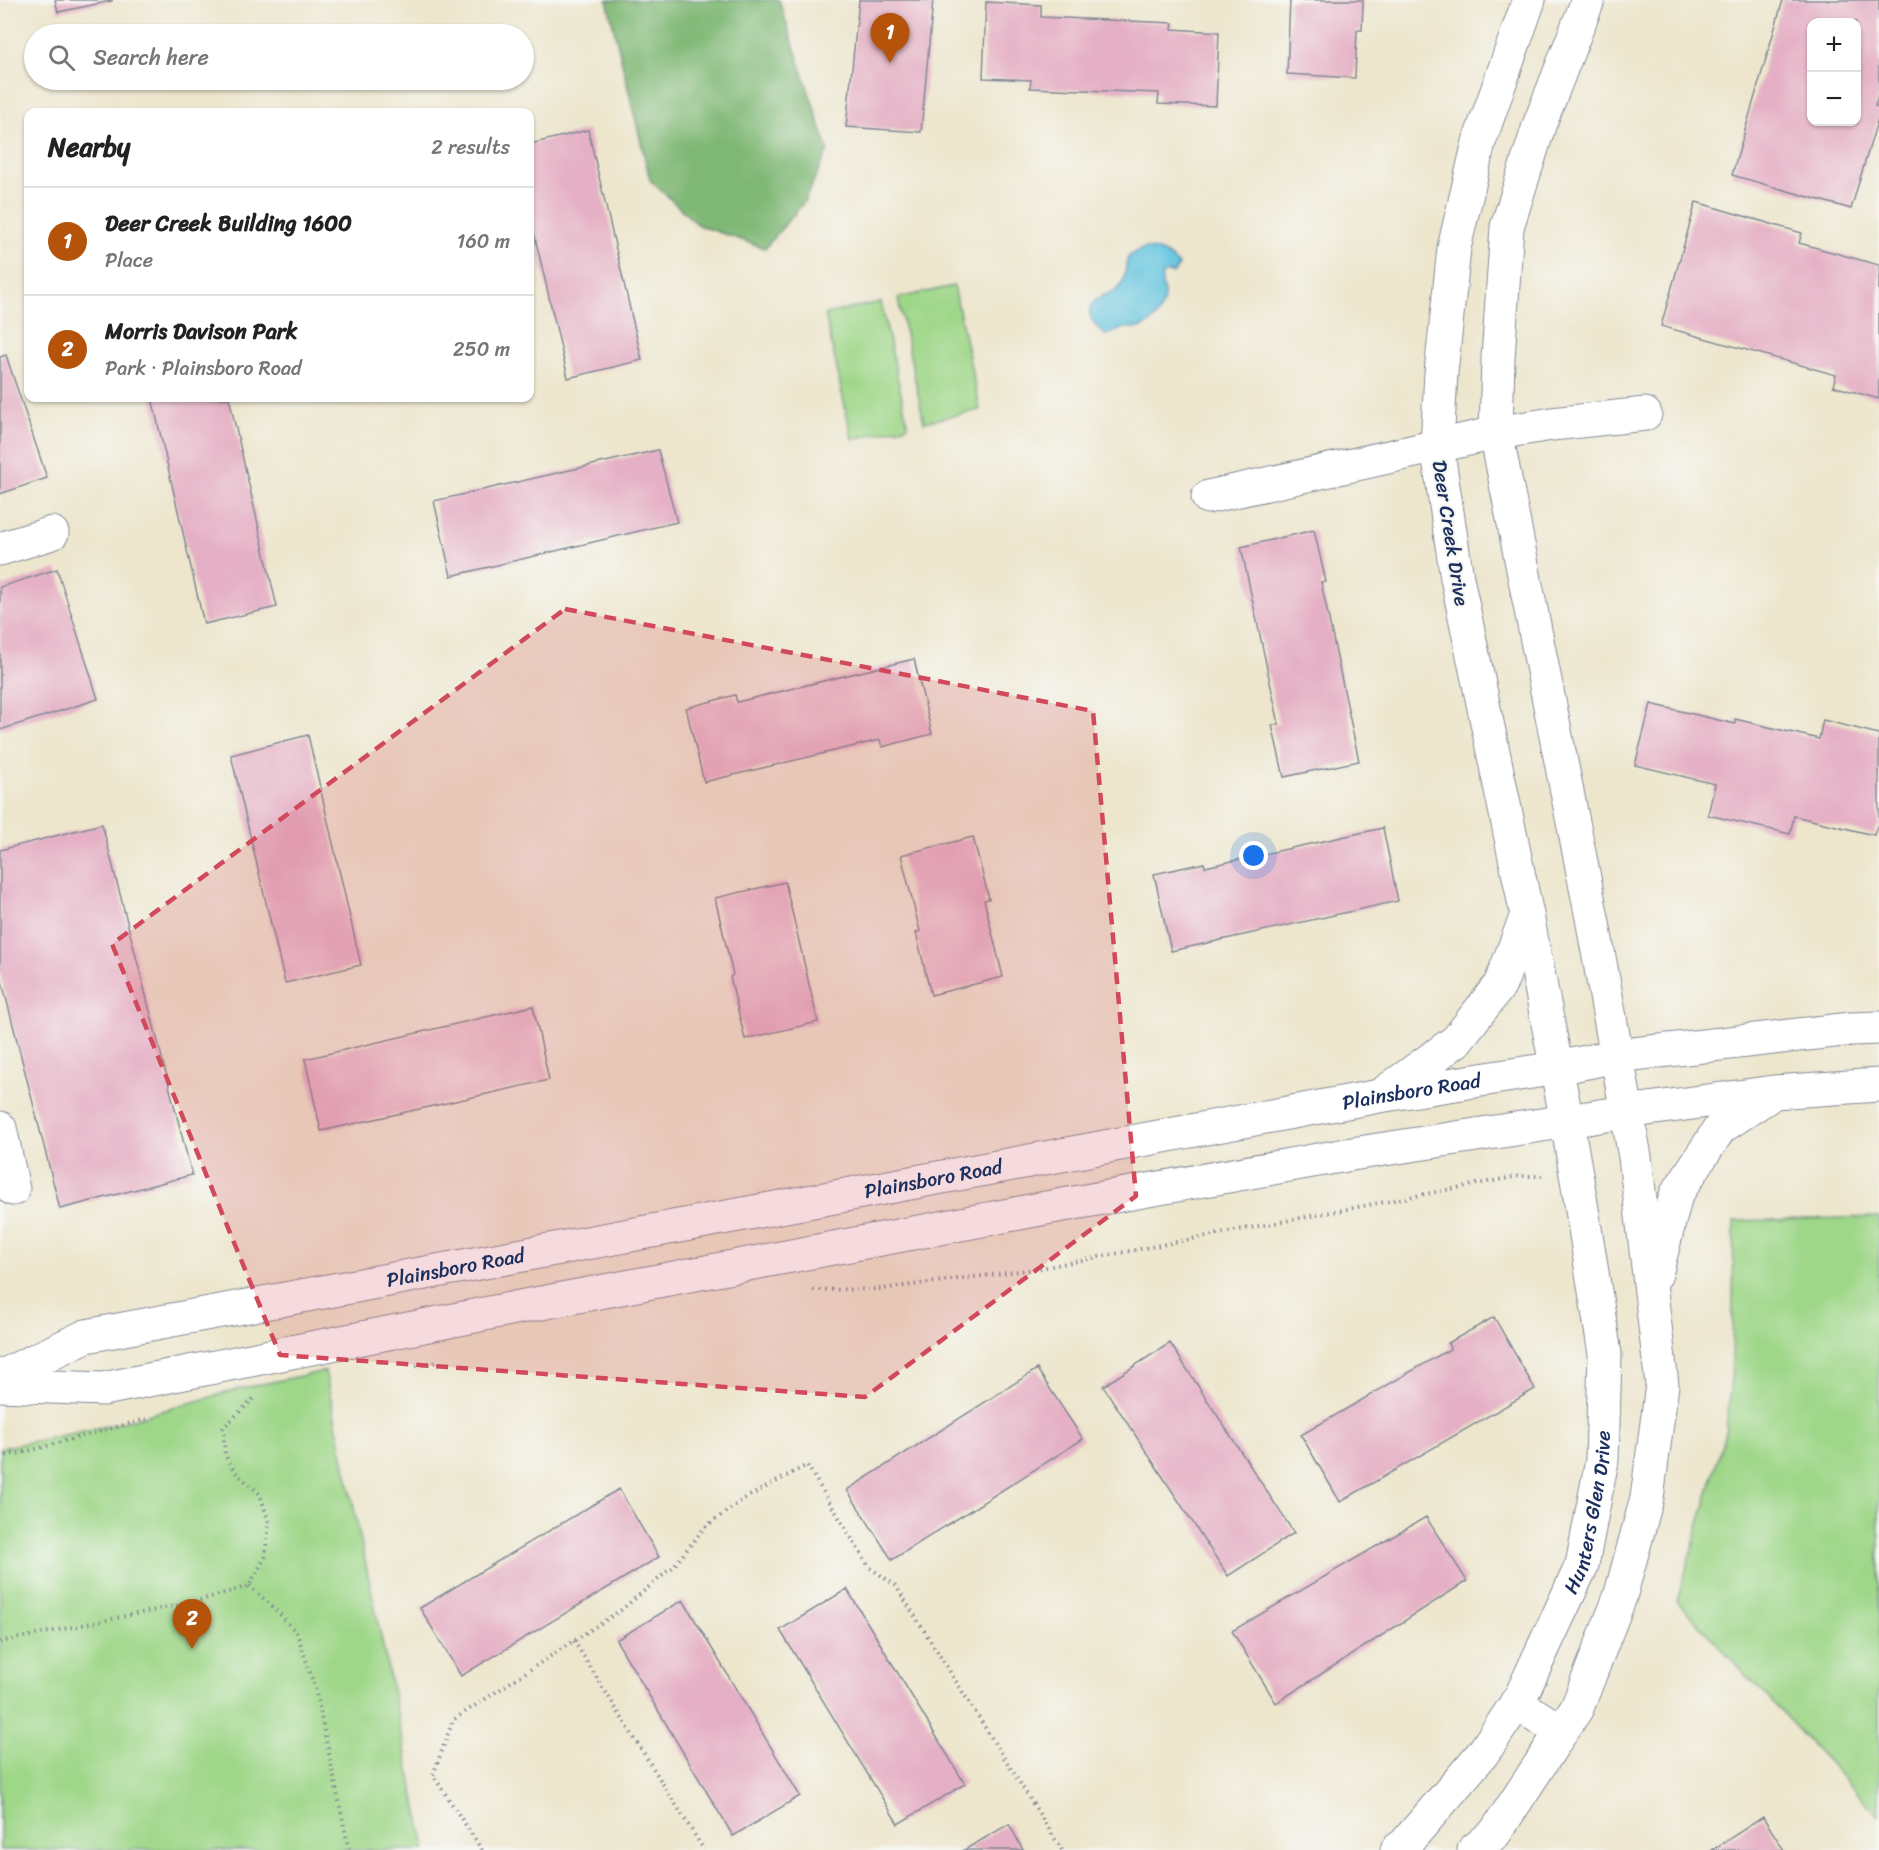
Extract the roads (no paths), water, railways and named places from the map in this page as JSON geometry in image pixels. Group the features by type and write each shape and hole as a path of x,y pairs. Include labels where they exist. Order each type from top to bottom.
{"street":[{"name":"Deer Creek Drive","path":"1529,0 1479,142 1454,248 1441,373 1437,446 1456,578 1527,915 1567,1122"},
{"path":"1474,1850 1495,1833 1577,1708 1620,1597 1647,1498 1662,1385 1635,1157 1592,918 1496,434 1498,358 1507,227 1540,123 1588,0"},
{"path":"1208,497 1496,434 1552,424 1645,414"},
{"path":"0,549 52,533"},
{"path":"1379,1096 1456,1041 1500,985 1527,915"},
{"name":"Plainsboro Road","path":"0,1377 86,1336 1379,1096 1557,1068 1616,1056 1851,1029 1879,1028"},
{"path":"0,1385 103,1389 1035,1210 1352,1154 1774,1092 1879,1085"},
{"path":"1651,1296 1676,1195 1719,1128 1774,1092"},
{"name":"Hunters Glen Drive","path":"1397,1850 1405,1844 1483,1753 1516,1702 1582,1565 1602,1460 1605,1354 1567,1122"},
{"path":"0,1128 13,1189"},
{"path":"1516,1702 1562,1731"}],"water":[{"path":"1145,248 1164,253 1179,265 1173,274 1168,272 1162,274 1164,294 1161,307 1156,317 1143,327 1124,328 1106,335 1091,319 1092,304 1099,297 1113,292 1121,285 1128,257"}],"place":[{"name":"Deer Creek Building 1600","path":"890,63"},
{"name":"Morris Davison Park","path":"192,1649"}]}
